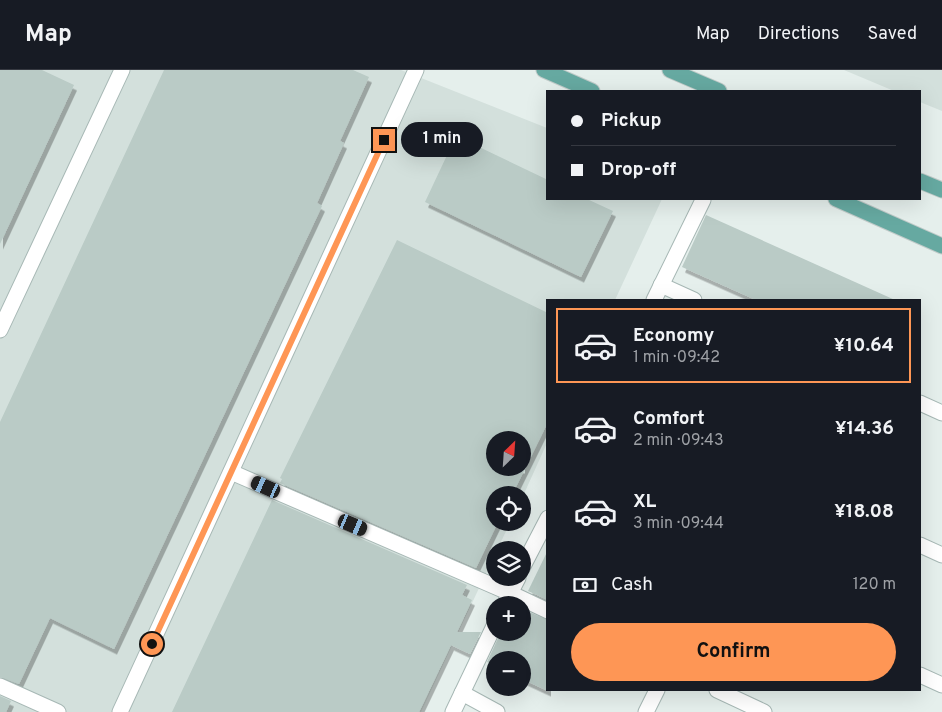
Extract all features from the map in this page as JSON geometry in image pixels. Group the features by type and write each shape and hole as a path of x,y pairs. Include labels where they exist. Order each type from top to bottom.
{"main road":[{"path":"544,70 590,90"},
{"path":"670,70 717,90"},
{"path":"921,180 942,190"},
{"path":"838,200 942,246"}],"street":[{"path":"0,330 122,70"},
{"path":"120,712 416,70"},
{"path":"654,299 703,200"},
{"path":"661,285 692,299"},
{"path":"921,403 942,413"},
{"path":"231,472 500,596"},
{"path":"531,551 546,522"},
{"path":"921,545 942,555"},
{"path":"531,606 546,610"},
{"path":"453,712 487,641"},
{"path":"921,675 942,685"},
{"path":"0,686 58,712"},
{"path":"646,712 656,691"},
{"path":"719,691 764,712"},
{"path":"462,693 497,712"}],"shaded area":[{"path":"0,70 401,70 546,128 546,200 662,200 615,299 546,299 546,445 528,486 486,486 486,531 506,531 501,541 486,541 486,573 421,712 0,712"},
{"path":"844,70 942,70 942,111 921,102 921,90 892,90"}],"building":[{"path":"0,70 42,70 74,85 0,244"},
{"path":"164,70 353,70 369,77 340,141 344,143 317,203 322,206 114,649 50,618 19,684 0,677 0,422"},
{"path":"456,136 546,179 546,200 589,200 613,211 581,277 425,202"},
{"path":"706,215 893,299 754,299 682,267"},
{"path":"397,240 546,312 546,426 531,456 531,431 486,431 486,476 521,476 516,486 486,486 486,531 494,531 489,541 486,541 486,547 476,568 280,483 282,479 280,478"},
{"path":"272,500 467,585 462,595 472,600 457,632 481,632 470,654 451,645 419,712 172,712"},
{"path":"546,554 546,599 528,591"},
{"path":"531,613 546,619 546,690 531,683 531,651 492,651 497,641 531,641"},
{"path":"0,696 11,701 6,712 0,712"}],"route":[{"path":"152,644 384,140"}]}
